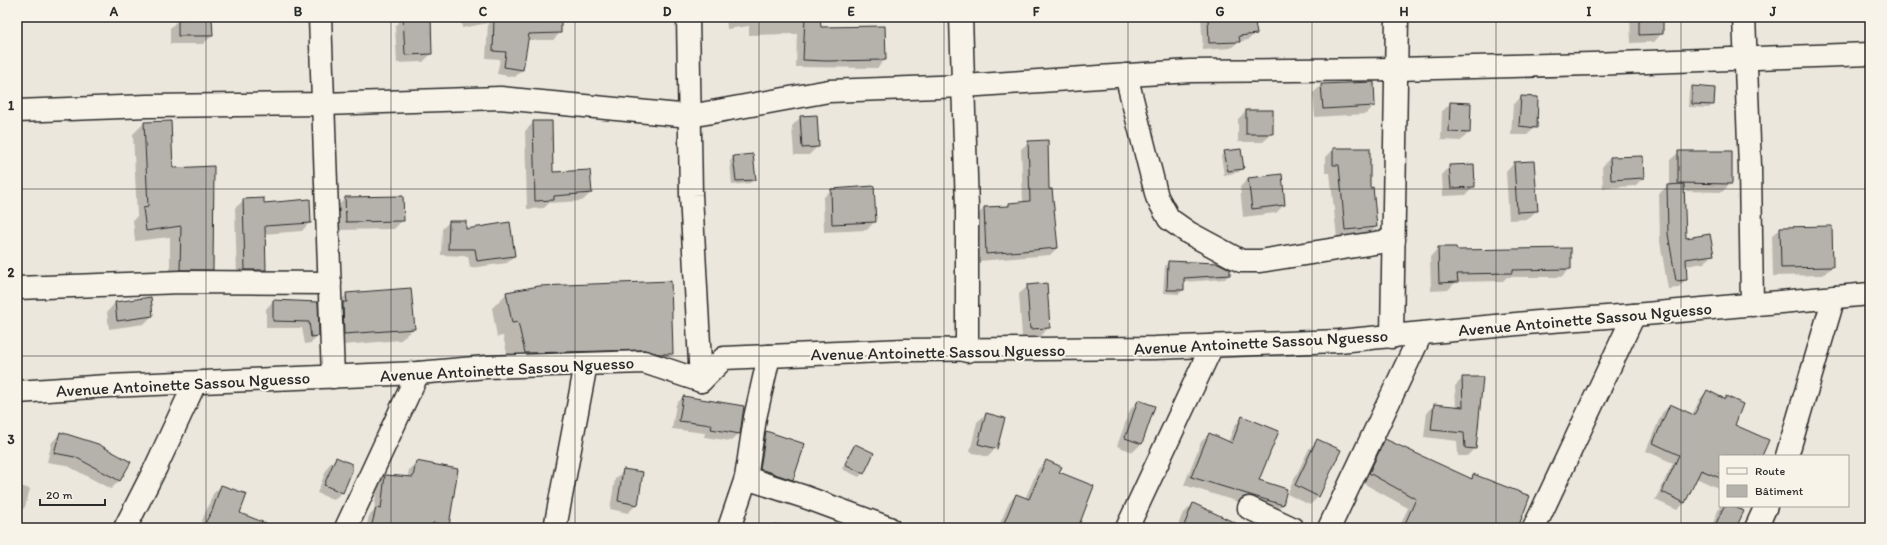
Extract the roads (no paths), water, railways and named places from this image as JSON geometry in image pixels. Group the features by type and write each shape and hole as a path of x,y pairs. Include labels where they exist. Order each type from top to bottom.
{"street":[{"path":"320,17 333,377"},
{"path":"688,17 691,195 701,381"},
{"path":"961,17 967,208 967,351"},
{"path":"1392,337 1397,17"},
{"path":"1744,17 1750,167 1752,305"},
{"path":"17,111 147,106 324,104 500,98 690,116 829,91 964,86 1190,71 1397,69 1870,54"},
{"path":"1126,75 1157,197 1169,219 1189,233 1241,261 1260,261 1394,240"},
{"path":"17,288 181,282 330,283"},
{"name":"Avenue Antoinette Sassou Nguesso","path":"17,392 108,386 418,373 486,367 644,362 701,381 724,358 904,350 967,351 1212,346 1339,341 1538,322 1870,294"},
{"path":"1787,455 1834,297"},
{"path":"1534,528 1634,315"},
{"path":"1329,528 1421,334"},
{"path":"1127,528 1212,346"},
{"path":"729,528 746,478 755,418 769,356"},
{"path":"555,528 586,364"},
{"path":"346,528 418,373"},
{"path":"125,528 156,467 195,383"},
{"path":"746,478 805,497 889,528"},
{"path":"1756,528 1766,507"},
{"path":"1249,508 1292,528"}]}
